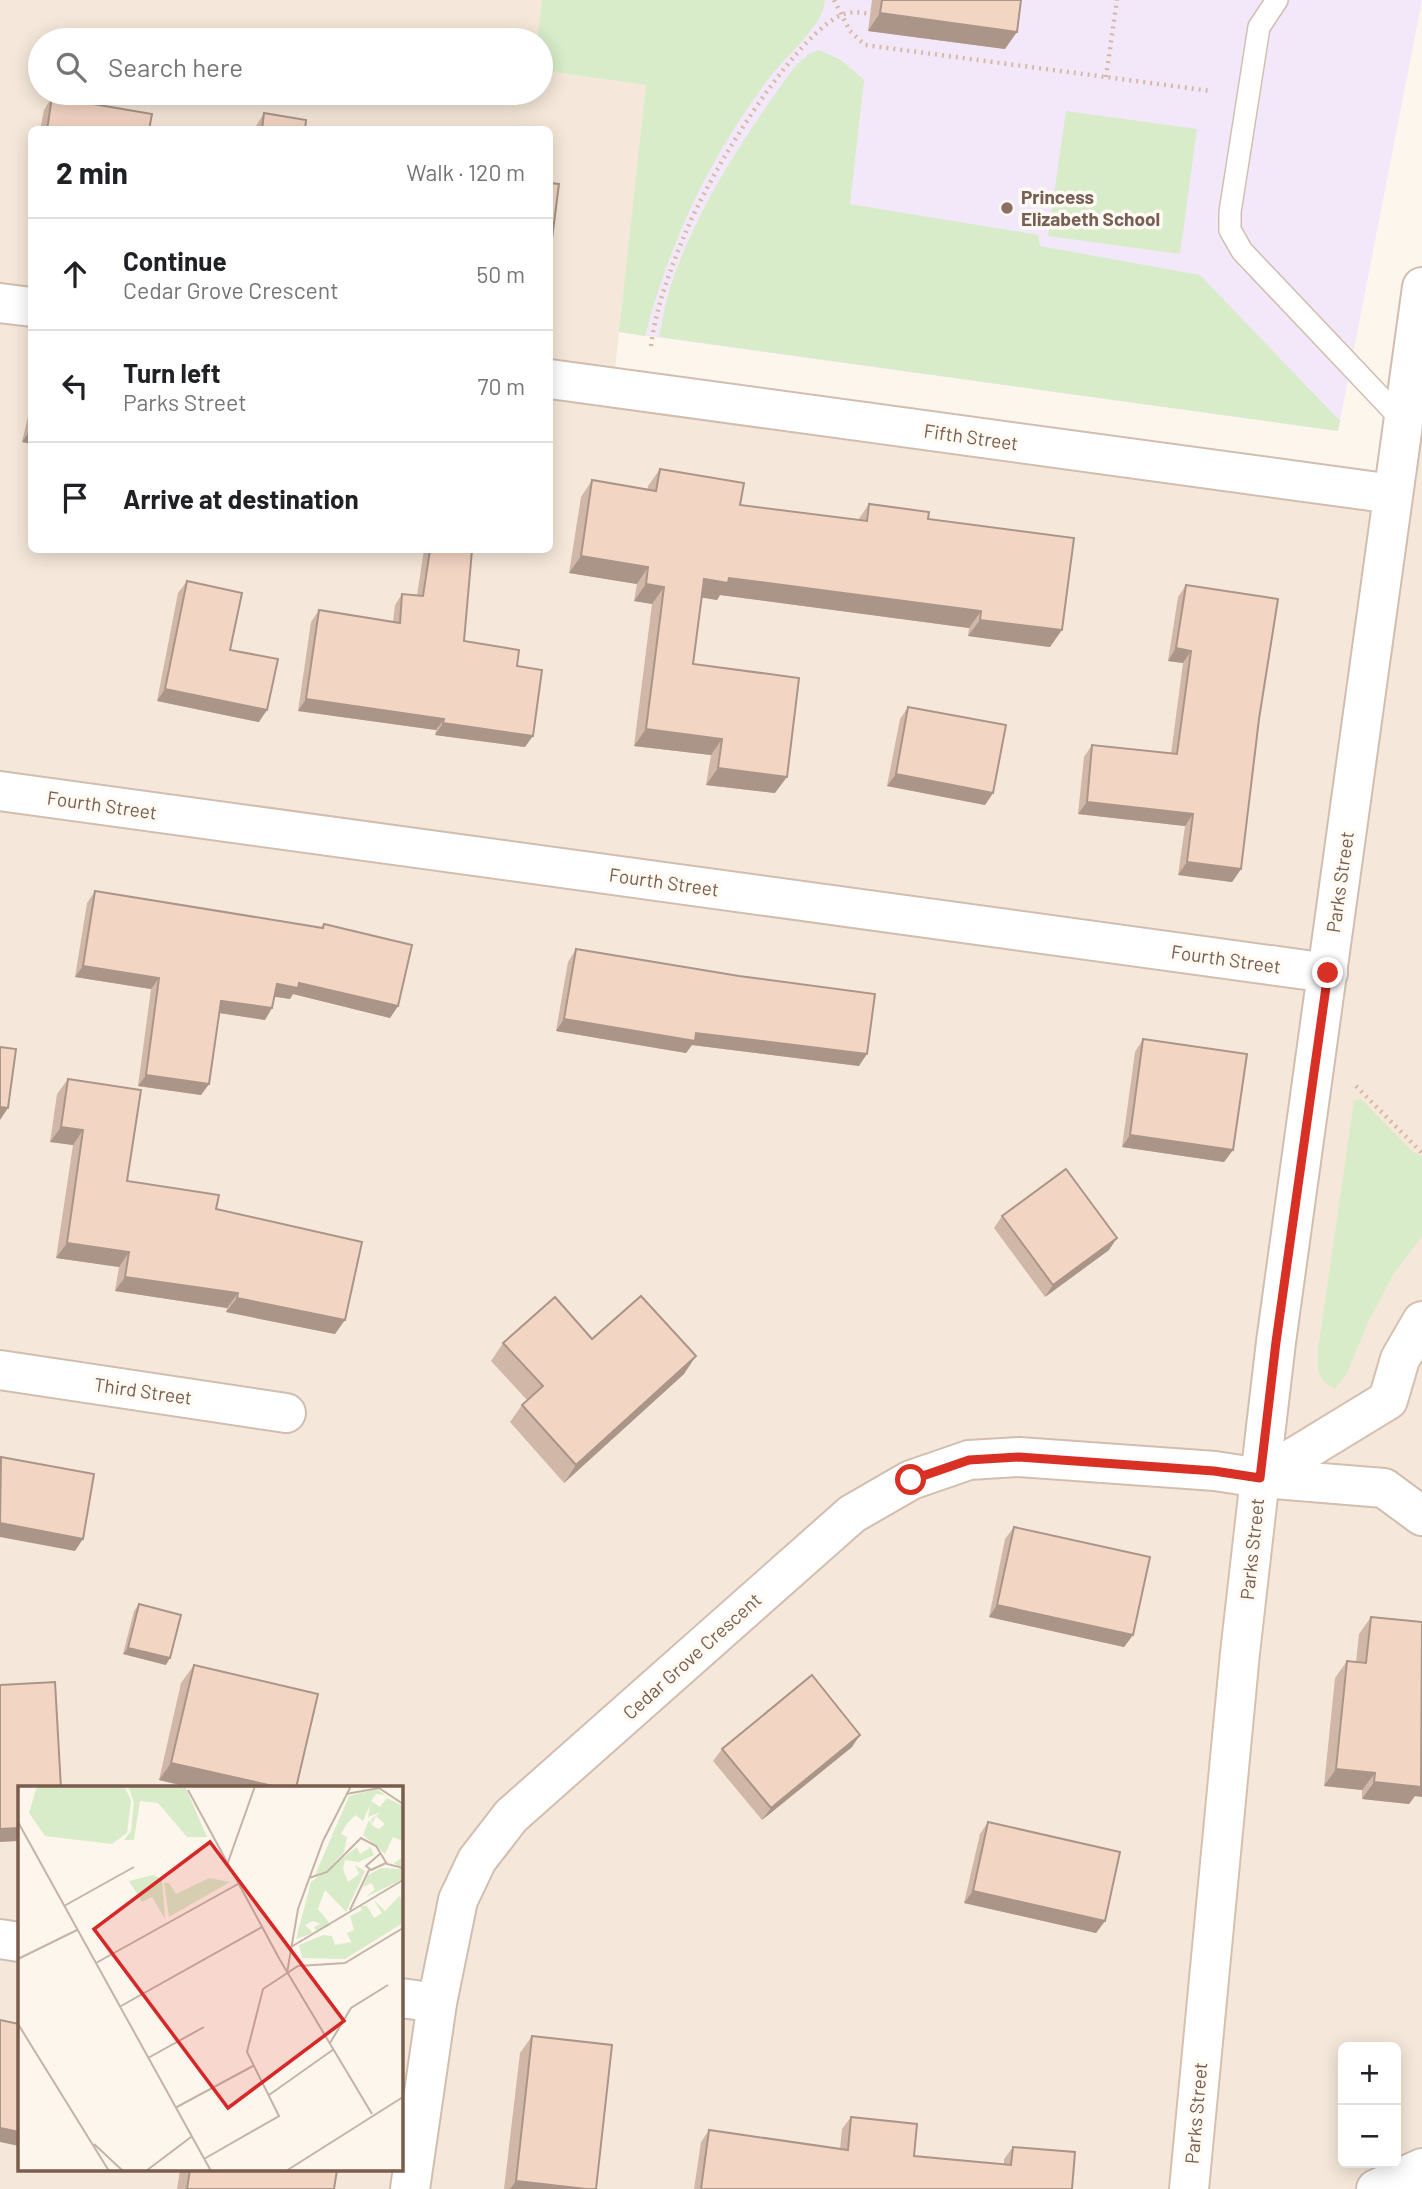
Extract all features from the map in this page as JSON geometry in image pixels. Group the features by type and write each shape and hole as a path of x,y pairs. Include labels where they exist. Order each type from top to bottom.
{"street":[{"name":"Parks Street","path":"1189,2189 1240,1653 1278,1328 1422,287"},
{"path":"0,303 28,306"},
{"name":"Fifth Street","path":"553,379 1393,494"},
{"name":"Fourth Street","path":"0,791 1328,973"},
{"path":"1260,1478 1388,1400 1401,1359 1422,1321"},
{"name":"Third Street","path":"0,1370 286,1413"},
{"name":"Cedar Grove Crescent","path":"410,2189 419,2001 458,1900 477,1860 511,1816 852,1514 911,1480 969,1460 1019,1457 1214,1471 1260,1478 1384,1488 1422,1516"},
{"path":"0,1939 18,1942"},
{"path":"1376,2189 1422,2168"}],"lane":[{"path":"1277,0 1259,27 1230,212 1230,230 1242,251 1403,421"}],"path":[{"path":"834,0 855,38 865,45 1248,96"},
{"path":"1106,77 1117,0"},
{"path":"646,392 653,337 663,291 686,231 737,137 772,86 825,25 842,15 857,12 870,14"},
{"path":"1317,1046 1422,1153"}],"shaded area":[{"path":"0,0 656,0 613,387 1393,494 1422,287 1422,2189 0,2189"},
{"name":"Princess Elizabeth School","path":"656,0 1422,0 1338,431 619,332"}],"green space":[{"path":"542,0 825,0 818,20 749,106 711,168 694,200 666,267 645,336 619,332 646,85 553,72 553,28 538,28"},
{"path":"819,50 841,60 864,80 850,204 1038,235 1040,246 1200,275 1340,421 1338,431 659,337 678,265 722,175 796,65 809,54"},
{"path":"1066,111 1197,129 1180,254 1048,236"},
{"path":"1361,1099 1412,1151 1422,1157 1422,1236 1393,1275 1369,1320 1346,1375 1335,1388 1321,1378 1318,1350 1354,1101"}],"building":[{"path":"882,0 1021,0 1017,32 880,13"},
{"path":"51,105 99,105 152,114 150,126 48,126"},
{"path":"264,113 306,120 305,126 262,126"},
{"path":"553,183 559,184 553,231"},
{"path":"660,469 744,483 740,505 867,521 869,504 929,512 928,519 1074,538 1062,630 980,620 981,611 729,578 728,583 704,579 693,664 799,678 787,777 718,768 722,739 646,729 664,587 646,584 648,567 581,556 592,480 656,491"},
{"path":"430,553 472,553 464,641 519,650 517,666 542,670 533,736 443,723 444,719 306,699 319,610 400,623 402,594 423,596"},
{"path":"187,581 242,593 230,650 278,659 267,710 165,689"},
{"path":"1186,585 1278,599 1259,719 1241,869 1187,862 1193,814 1087,802 1092,745 1177,754 1191,651 1176,648"},
{"path":"908,707 1006,725 993,793 896,774"},
{"path":"95,891 323,928 324,924 412,945 398,1006 299,983 298,988 277,984 272,1008 221,1001 209,1084 146,1075 159,978 83,966"},
{"path":"576,949 739,976 875,994 867,1054 696,1033 695,1041 564,1019"},
{"path":"1143,1039 1247,1054 1233,1150 1130,1135"},
{"path":"0,1047 16,1049 8,1108 0,1107"},
{"path":"68,1079 141,1090 127,1181 219,1195 216,1209 362,1242 345,1320 237,1298 238,1293 125,1277 129,1252 67,1243 83,1130 61,1127"},
{"path":"1066,1169 1117,1238 1053,1285 1002,1216"},
{"path":"641,1296 696,1356 576,1465 522,1405 543,1386 503,1343 555,1297 592,1339"},
{"path":"1,1457 94,1474 83,1539 0,1523"},
{"path":"1014,1527 1150,1557 1133,1635 997,1605"},
{"path":"139,1604 181,1615 170,1658 128,1648"},
{"path":"1371,1617 1422,1622 1421,1787 1374,1782 1375,1773 1336,1769 1347,1661 1366,1663"},
{"path":"194,1665 318,1694 296,1786 273,1786 171,1763"},
{"path":"812,1675 860,1735 771,1808 722,1749"},
{"path":"55,1682 61,1786 18,1786 18,1828 0,1829 0,1685"},
{"path":"988,1822 1120,1852 1105,1921 973,1891"},
{"path":"0,2020 18,2024 18,2132 0,2128"},
{"path":"532,2036 612,2045 596,2189 516,2181"},
{"path":"851,2117 917,2124 914,2156 1011,2165 1013,2147 1075,2152 1072,2189 701,2189 709,2130 848,2150"},
{"path":"190,2172 337,2172 334,2189 187,2189"}],"place":[{"name":"Princess Elizabeth School","path":"1007,208"}],"route":[{"path":"911,1480 969,1460 1019,1457 1214,1471 1260,1478 1276,1342 1328,973"}]}
